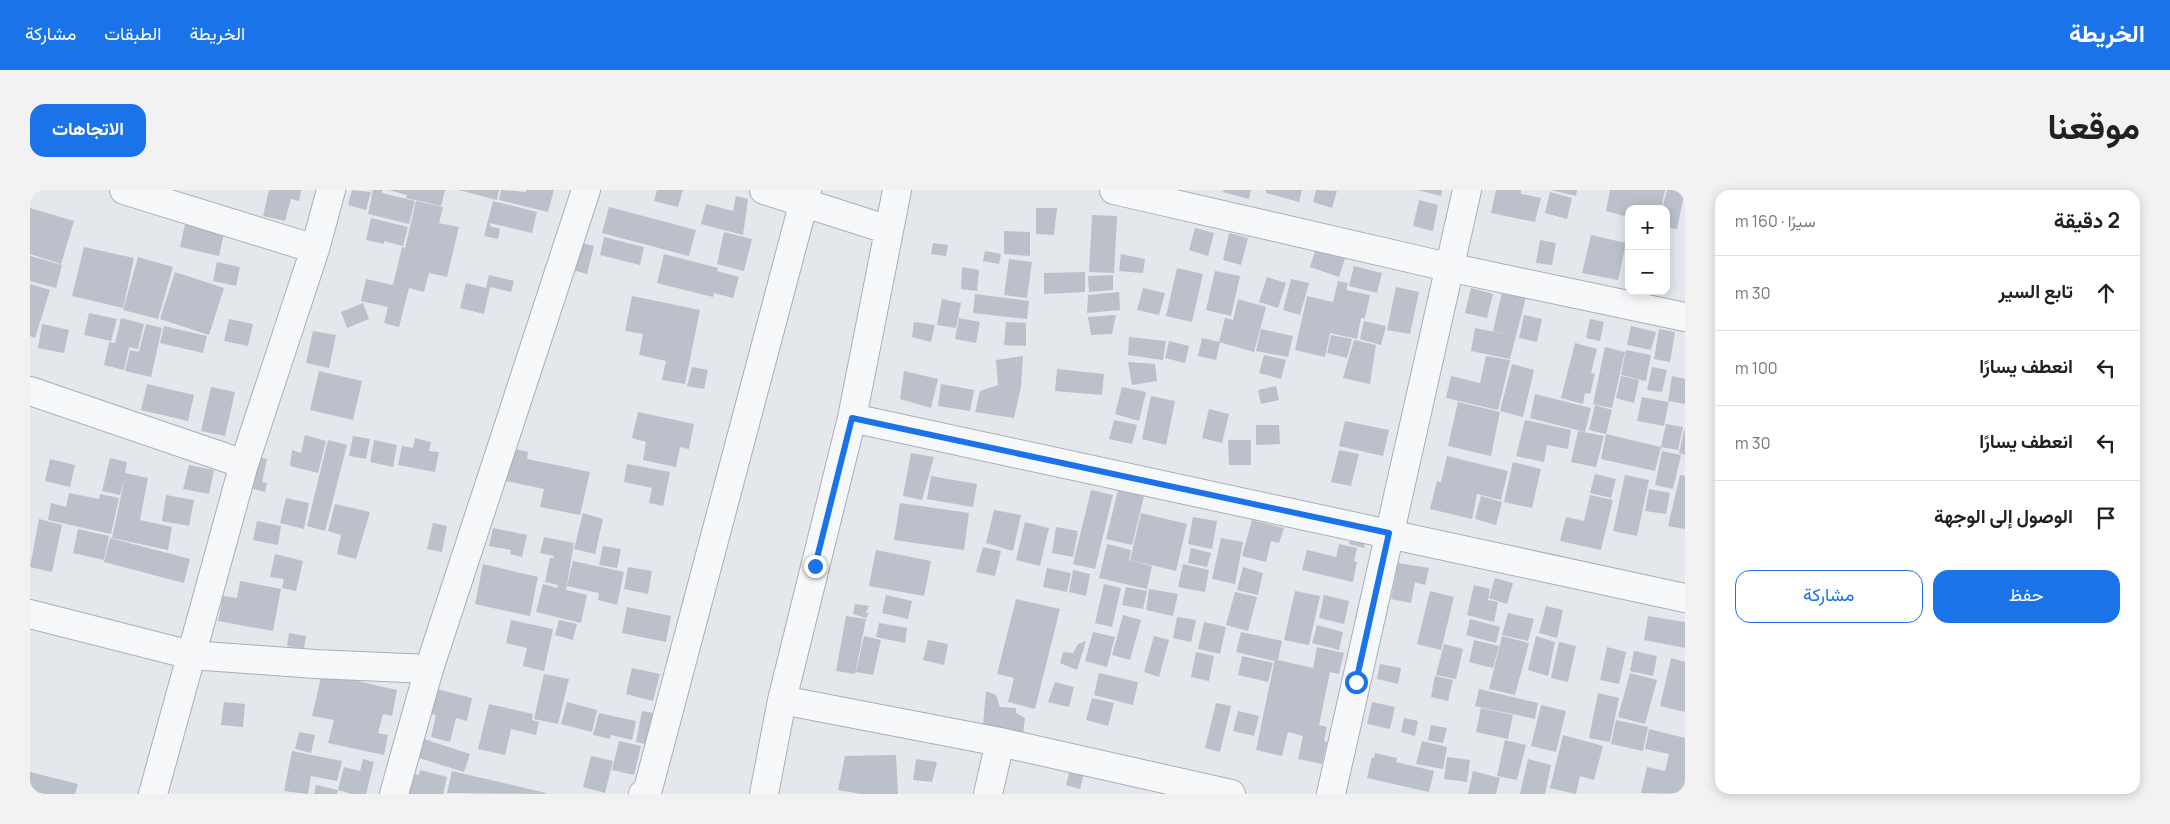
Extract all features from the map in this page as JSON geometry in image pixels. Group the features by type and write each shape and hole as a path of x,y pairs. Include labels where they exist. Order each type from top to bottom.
{"street":[{"path":"124,190 315,250"},
{"path":"153,794 244,464 315,250 331,190"},
{"path":"394,794 429,669 586,190"},
{"path":"764,190 805,197 889,230"},
{"path":"764,794 782,700 852,418 897,190"},
{"path":"1114,190 1448,267 1685,317"},
{"path":"1331,794 1466,190"},
{"path":"643,794 648,789 651,780 805,197"},
{"path":"30,391 244,464"},
{"path":"852,418 1685,598"},
{"path":"30,614 191,655 315,664 429,669"},
{"path":"782,700 1000,742 1231,794"},
{"path":"988,794 1000,742"}],"building":[{"path":"269,190 301,190 299,201 291,199 285,221 263,216"},
{"path":"352,190 371,192 366,210 348,205"},
{"path":"373,190 382,190 382,193 415,201 409,224 368,214"},
{"path":"389,190 445,190 441,206 406,198 407,195"},
{"path":"459,190 499,190 497,200"},
{"path":"501,190 526,192 526,190 554,190 548,212 499,200"},
{"path":"657,190 683,190 678,207 654,201"},
{"path":"1224,190 1251,190 1249,199 1223,192"},
{"path":"1266,190 1302,190 1299,202 1266,193"},
{"path":"1316,190 1337,191 1332,208 1313,202"},
{"path":"1417,190 1442,190 1441,196"},
{"path":"1496,190 1521,190 1521,194 1541,198 1535,222 1491,213"},
{"path":"1551,190 1577,190 1576,196"},
{"path":"1610,190 1665,190 1662,205 1625,205 1625,216 1606,211"},
{"path":"1667,190 1685,190 1677,229 1670,228 1670,205 1663,205"},
{"path":"1550,192 1572,198 1567,219 1545,213"},
{"path":"736,196 748,199 743,235 701,224 706,204 733,211"},
{"path":"1419,200 1438,205 1433,231 1413,226"},
{"path":"416,201 443,207 439,223 459,227 447,277 429,273 424,292 409,288 399,327 384,323 388,307 361,301 366,279 393,285 402,247 405,248"},
{"path":"493,201 537,212 532,233 490,223 490,226 500,229 498,239 484,236"},
{"path":"609,207 696,230 689,256 602,233"},
{"path":"30,208 74,221 61,264 30,254"},
{"path":"1036,208 1057,208 1054,235 1036,234"},
{"path":"1092,215 1117,216 1114,273 1089,272"},
{"path":"371,218 408,227 403,246 384,241 384,244 366,240"},
{"path":"185,224 224,233 219,256 180,247"},
{"path":"1195,228 1214,233 1208,256 1189,250"},
{"path":"1004,231 1030,232 1030,256 1004,254"},
{"path":"724,232 752,239 744,271 717,264"},
{"path":"1229,233 1248,238 1241,265 1223,260"},
{"path":"1591,235 1625,243 1618,280 1582,273"},
{"path":"604,237 644,247 640,265 600,255"},
{"path":"1540,240 1556,243 1552,265 1536,263"},
{"path":"574,241 594,246 587,274 566,268"},
{"path":"933,243 948,245 946,256 931,254"},
{"path":"1317,245 1346,255 1339,277 1310,267"},
{"path":"84,247 134,258 123,308 72,296"},
{"path":"985,251 1001,254 999,264 983,261"},
{"path":"664,254 718,268 717,271 739,277 733,298 714,293 713,297 657,283"},
{"path":"1121,254 1145,259 1143,273 1119,271"},
{"path":"30,256 62,265 56,288 30,281"},
{"path":"138,257 173,267 158,319 123,310"},
{"path":"1009,259 1032,262 1027,298 1004,295"},
{"path":"217,262 240,267 236,286 213,281"},
{"path":"1354,266 1382,273 1377,293 1349,286"},
{"path":"962,267 979,270 977,291 961,289"},
{"path":"1177,268 1203,274 1192,322 1166,316"},
{"path":"1215,271 1240,276 1231,316 1206,310"},
{"path":"175,272 224,288 209,335 160,319"},
{"path":"1085,272 1085,292 1044,294 1044,273"},
{"path":"489,275 514,281 511,292 490,287 484,314 460,308 466,283 486,288"},
{"path":"1113,275 1113,290 1089,292 1088,276"},
{"path":"1267,277 1286,283 1278,308 1259,302"},
{"path":"1291,279 1309,283 1300,315 1283,310"},
{"path":"1338,281 1348,283 1346,290 1370,295 1365,318 1361,318 1357,339 1330,333 1325,357 1295,350 1307,296 1333,302"},
{"path":"30,284 50,290 35,338 30,336"},
{"path":"1396,287 1419,292 1410,334 1387,330"},
{"path":"1143,288 1165,293 1159,315 1137,310"},
{"path":"1471,288 1493,294 1487,318 1465,313"},
{"path":"1119,292 1120,310 1087,313 1088,295"},
{"path":"1502,292 1526,297 1510,359 1471,351 1475,328 1511,335 1493,331"},
{"path":"975,294 1029,301 1027,319 973,313"},
{"path":"632,296 700,310 685,384 662,380 666,361 639,355 643,334 625,331"},
{"path":"942,299 961,303 956,328 937,325"},
{"path":"1238,299 1266,307 1254,352 1219,342 1225,318 1233,320"},
{"path":"363,303 369,319 347,328 341,312"},
{"path":"89,313 117,319 111,341 84,335"},
{"path":"1116,315 1112,334 1091,335 1088,317"},
{"path":"1524,315 1542,319 1537,342 1519,338"},
{"path":"121,318 144,324 138,349 129,347 124,370 104,365 109,342 115,343"},
{"path":"959,318 980,322 976,343 955,339"},
{"path":"229,319 253,324 248,346 224,341"},
{"path":"1590,319 1604,322 1600,341 1586,338"},
{"path":"1364,321 1386,326 1381,345 1360,339"},
{"path":"914,322 935,325 931,342 912,337"},
{"path":"1006,322 1026,323 1026,346 1004,345"},
{"path":"42,324 69,330 64,353 38,348"},
{"path":"146,324 162,328 151,377 125,371 130,350 139,352"},
{"path":"164,326 207,336 203,353 160,343"},
{"path":"1631,326 1656,332 1651,350 1627,345"},
{"path":"1261,329 1293,336 1288,357 1256,351"},
{"path":"1659,329 1675,332 1670,362 1654,359"},
{"path":"313,331 336,335 329,368 306,363"},
{"path":"1331,335 1352,339 1347,358 1327,353"},
{"path":"1129,337 1166,341 1163,360 1128,355"},
{"path":"1202,338 1220,342 1216,360 1198,356"},
{"path":"1354,340 1376,345 1370,384 1343,378"},
{"path":"1169,341 1189,346 1185,363 1165,358"},
{"path":"1575,343 1597,349 1591,373 1595,374 1590,394 1585,393 1583,404 1561,398"},
{"path":"1605,347 1625,352 1612,408 1593,404"},
{"path":"1626,350 1651,355 1646,381 1621,375"},
{"path":"1264,355 1286,360 1281,379 1259,373"},
{"path":"1023,356 1021,387 1014,418 975,412 980,391 998,385 996,360"},
{"path":"1486,356 1510,360 1498,410 1446,398 1451,376 1480,383"},
{"path":"1128,362 1155,364 1157,381 1132,385"},
{"path":"1512,364 1534,370 1523,417 1500,411"},
{"path":"692,367 708,370 704,389 687,386"},
{"path":"1652,367 1667,370 1662,392 1647,390"},
{"path":"1057,369 1104,374 1102,395 1055,391"},
{"path":"319,371 362,381 353,420 310,410"},
{"path":"904,371 938,379 931,408 900,399"},
{"path":"1621,376 1639,380 1634,403 1616,398"},
{"path":"1672,376 1685,379 1685,404 1669,401 1664,426 1637,421 1642,397 1668,402"},
{"path":"147,384 194,395 188,421 141,410"},
{"path":"941,384 974,390 970,411 938,406"},
{"path":"1276,386 1279,400 1261,404 1258,390"},
{"path":"211,387 235,392 225,436 201,431"},
{"path":"1122,387 1146,392 1139,421 1115,414"},
{"path":"1535,394 1591,408 1585,432 1530,418"},
{"path":"1151,396 1175,401 1166,445 1142,439"},
{"path":"1458,402 1500,412 1491,456 1448,446"},
{"path":"1595,405 1612,410 1606,434 1589,430"},
{"path":"1209,409 1229,414 1222,443 1202,438"},
{"path":"638,412 694,424 689,449 680,447 676,467 643,460 646,442 632,438"},
{"path":"1114,420 1137,425 1132,444 1109,439"},
{"path":"1525,420 1571,430 1568,449 1547,445 1544,462 1516,456"},
{"path":"1345,421 1389,430 1383,456 1339,446"},
{"path":"1666,424 1683,427 1678,450 1661,447"},
{"path":"1256,425 1279,425 1280,444 1256,445"},
{"path":"1685,430 1685,455 1679,453"},
{"path":"1578,431 1604,436 1596,467 1571,462"},
{"path":"1606,434 1661,447 1655,471 1601,459"},
{"path":"305,435 326,441 318,473 290,466 292,450 301,453"},
{"path":"353,436 370,439 366,459 349,456"},
{"path":"415,438 431,442 429,451 439,452 435,472 398,465 402,446 413,448"},
{"path":"328,440 347,445 325,531 307,526"},
{"path":"374,440 397,445 393,467 370,462"},
{"path":"1228,440 1251,440 1251,465 1229,465"},
{"path":"512,448 528,452 527,459 590,472 580,515 540,507 544,489 505,481"},
{"path":"1339,450 1359,454 1351,486 1331,482"},
{"path":"1662,451 1681,455 1673,489 1655,485"},
{"path":"911,453 934,457 922,500 903,496"},
{"path":"253,456 267,459 262,482 267,483 265,492 246,487"},
{"path":"1447,456 1508,471 1501,500 1477,494 1472,519 1430,509 1437,481 1441,482"},
{"path":"110,458 127,462 125,473 148,478 140,520 172,527 168,550 112,538 125,477 120,495 102,491"},
{"path":"50,459 75,465 70,487 45,481"},
{"path":"1513,462 1541,469 1532,508 1504,502"},
{"path":"627,464 670,472 663,506 649,503 652,488 624,482"},
{"path":"189,465 214,470 209,494 183,489"},
{"path":"1595,474 1616,479 1611,498 1590,493"},
{"path":"1625,475 1649,480 1637,536 1613,531"},
{"path":"1680,475 1685,476 1685,529 1668,526"},
{"path":"931,476 977,484 973,507 927,499"},
{"path":"1120,482 1146,488 1132,545 1106,539"},
{"path":"1649,489 1670,493 1666,514 1645,511"},
{"path":"1091,490 1113,495 1095,569 1073,564"},
{"path":"69,493 99,499 100,494 119,498 111,534 48,520 51,503 66,507"},
{"path":"166,495 194,500 189,526 162,521"},
{"path":"1590,495 1613,500 1601,550 1560,541 1566,517 1584,521"},
{"path":"1481,496 1502,502 1496,525 1475,519"},
{"path":"286,498 309,503 304,529 280,523"},
{"path":"900,503 969,513 964,550 894,540"},
{"path":"335,504 370,512 356,559 337,554 341,535 328,531"},
{"path":"994,510 1021,515 1013,551 986,543"},
{"path":"583,513 603,519 595,554 574,549"},
{"path":"1141,513 1187,524 1176,571 1130,560"},
{"path":"1193,517 1217,521 1212,549 1188,544"},
{"path":"39,519 62,525 52,572 30,567"},
{"path":"1252,520 1284,528 1279,543 1271,541 1266,562 1242,556"},
{"path":"257,521 281,526 278,545 253,540"},
{"path":"1025,522 1049,528 1040,566 1016,560"},
{"path":"433,523 447,526 442,552 427,549"},
{"path":"1056,527 1078,531 1073,557 1052,553"},
{"path":"1353,527 1368,531 1364,548 1349,544"},
{"path":"493,528 527,535 522,557 510,554 511,550 489,546"},
{"path":"78,529 109,536 104,560 73,553"},
{"path":"544,537 574,543 566,590 587,595 581,623 536,612 543,584 557,588 558,585 545,582 550,558 554,556 540,553"},
{"path":"110,538 190,559 184,583 104,562"},
{"path":"1221,538 1243,542 1235,584 1212,579"},
{"path":"1107,544 1131,550 1129,560 1152,566 1147,589 1099,578"},
{"path":"1339,544 1357,548 1354,561 1357,562 1353,582 1302,570 1307,550 1336,557"},
{"path":"603,546 621,549 617,568 599,565"},
{"path":"983,547 1001,551 995,576 976,572"},
{"path":"1191,548 1211,553 1207,567 1188,563"},
{"path":"876,550 931,561 924,596 869,586"},
{"path":"275,554 303,561 296,591 282,588 284,579 270,577"},
{"path":"573,561 624,572 617,605 598,600 599,593 567,586"},
{"path":"1398,563 1429,568 1425,585 1415,582 1411,603 1391,599"},
{"path":"483,564 538,577 530,616 475,604"},
{"path":"1183,564 1209,570 1205,592 1178,587"},
{"path":"628,567 652,571 648,594 624,589"},
{"path":"1243,567 1263,573 1258,595 1237,590"},
{"path":"1047,568 1071,573 1067,592 1043,587"},
{"path":"1073,570 1090,574 1086,596 1069,592"},
{"path":"1495,578 1513,583 1507,604 1489,598"},
{"path":"240,581 281,589 273,631 218,621 223,596 237,598"},
{"path":"1104,584 1121,588 1112,627 1095,623"},
{"path":"1474,585 1490,589 1488,600 1498,602 1494,622 1467,615"},
{"path":"1126,587 1147,591 1143,609 1122,605"},
{"path":"1149,589 1178,594 1173,616 1146,610"},
{"path":"1295,591 1320,596 1309,645 1284,640"},
{"path":"1430,591 1454,597 1441,650 1417,644"},
{"path":"1235,592 1257,597 1248,631 1226,625"},
{"path":"886,595 912,601 908,619 882,613"},
{"path":"1324,595 1349,601 1344,624 1319,618"},
{"path":"1016,599 1060,609 1035,709 1008,702 1014,678 997,674"},
{"path":"855,604 869,606 866,613 869,613 866,618 853,614"},
{"path":"1546,606 1563,610 1557,638 1539,633"},
{"path":"627,607 671,616 666,642 622,633"},
{"path":"1508,613 1534,619 1528,641 1502,635"},
{"path":"1123,615 1141,620 1130,660 1112,655"},
{"path":"846,616 866,619 855,674 836,671"},
{"path":"1648,616 1685,622 1685,648 1644,640"},
{"path":"1177,617 1196,620 1191,642 1173,638"},
{"path":"1470,619 1500,627 1496,643 1466,635"},
{"path":"511,620 553,629 544,671 523,666 527,648 506,643"},
{"path":"559,620 577,624 573,640 555,635"},
{"path":"1204,622 1226,627 1220,654 1198,649"},
{"path":"879,623 907,628 905,643 876,637"},
{"path":"1317,625 1343,632 1339,650 1312,643"},
{"path":"1093,632 1115,637 1107,667 1085,661"},
{"path":"1241,632 1282,641 1278,660 1313,668 1317,647 1344,653 1339,674 1330,672 1319,725 1327,727 1324,741 1327,742 1322,764 1298,759 1303,736 1288,732 1282,756 1256,750 1275,659 1274,661 1236,652"},
{"path":"289,633 306,636 304,649 287,646"},
{"path":"864,636 881,640 873,675 856,672"},
{"path":"1154,636 1169,640 1159,677 1144,672"},
{"path":"1502,636 1529,643 1515,695 1489,689"},
{"path":"1536,636 1555,642 1548,676 1528,670"},
{"path":"928,640 948,644 944,665 923,660"},
{"path":"1474,640 1499,646 1493,668 1469,662"},
{"path":"1086,641 1077,670 1060,663 1063,652 1073,653 1078,644"},
{"path":"1559,642 1576,646 1568,682 1551,678"},
{"path":"1444,644 1463,649 1456,679 1436,675"},
{"path":"1607,647 1626,652 1619,684 1600,680"},
{"path":"1634,651 1657,656 1653,676 1630,671"},
{"path":"1196,652 1214,656 1209,681 1191,677"},
{"path":"1242,656 1273,663 1268,682 1238,675"},
{"path":"1671,658 1685,662 1685,712 1660,706"},
{"path":"1380,664 1401,668 1398,684 1377,679"},
{"path":"632,668 660,674 653,701 626,694"},
{"path":"322,673 397,690 392,716 383,714 378,733 388,735 384,755 328,743 334,720 312,716"},
{"path":"1099,673 1138,682 1133,705 1094,695"},
{"path":"1630,673 1657,680 1645,724 1618,717"},
{"path":"544,674 569,679 558,724 534,719"},
{"path":"1435,676 1453,680 1448,701 1431,697"},
{"path":"1055,682 1074,687 1069,707 1048,702"},
{"path":"437,689 472,698 467,721 456,718 450,742 431,737 436,715 431,714"},
{"path":"1479,689 1538,703 1535,719 1475,706"},
{"path":"986,691 996,695 1000,707 1016,708 1016,713 1025,718 1023,734 983,725"},
{"path":"1598,693 1619,698 1610,742 1589,738"},
{"path":"1092,698 1114,703 1108,726 1086,720"},
{"path":"224,702 245,704 243,727 221,725"},
{"path":"567,702 597,710 592,732 561,724"},
{"path":"1372,702 1395,707 1390,729 1367,724"},
{"path":"1216,703 1231,706 1220,752 1205,748"},
{"path":"489,704 533,714 532,720 539,722 536,735 511,729 505,755 478,749"},
{"path":"1541,705 1566,711 1556,752 1531,746"},
{"path":"1481,708 1513,715 1508,739 1476,732"},
{"path":"642,711 659,714 653,746 636,742"},
{"path":"1238,711 1259,716 1254,736 1233,731"},
{"path":"599,713 636,721 632,740 611,735 610,739 593,735"},
{"path":"1404,718 1418,721 1415,736 1401,732"},
{"path":"1616,720 1648,727 1643,751 1611,744"},
{"path":"1431,725 1447,728 1443,743 1428,740"},
{"path":"1649,729 1685,738 1685,794 1641,793 1647,767 1665,771 1669,754 1645,749"},
{"path":"299,732 315,735 311,753 295,749"},
{"path":"1563,735 1603,746 1594,780 1580,776 1576,794 1550,788"},
{"path":"424,739 470,754 464,772 419,758"},
{"path":"1505,740 1526,745 1517,780 1497,776"},
{"path":"619,741 641,746 634,775 612,770"},
{"path":"1422,741 1447,747 1443,769 1416,764"},
{"path":"292,751 342,761 337,781 311,776 308,794 284,791"},
{"path":"1375,753 1397,758 1396,762 1434,771 1429,792 1367,778 1372,757 1374,758"},
{"path":"896,755 898,794 861,794 838,790 845,756"},
{"path":"591,756 613,761 605,793 583,787"},
{"path":"1447,757 1470,760 1467,782 1444,779"},
{"path":"363,759 374,762 366,794 351,794 338,790 344,767 360,771"},
{"path":"916,759 937,762 932,782 913,780"},
{"path":"1528,759 1551,765 1545,794 1520,794"},
{"path":"1071,766 1085,769 1080,789 1066,785"},
{"path":"420,770 447,777 443,794 401,794 406,772 419,775"},
{"path":"452,771 546,793 546,794 447,793"},
{"path":"1473,771 1500,778 1496,794 1468,794"},
{"path":"30,772 78,784 75,794 30,794"},
{"path":"316,785 338,790 337,794 314,794"}],"route":[{"path":"815,566 852,418 1389,533 1356,682"}]}
